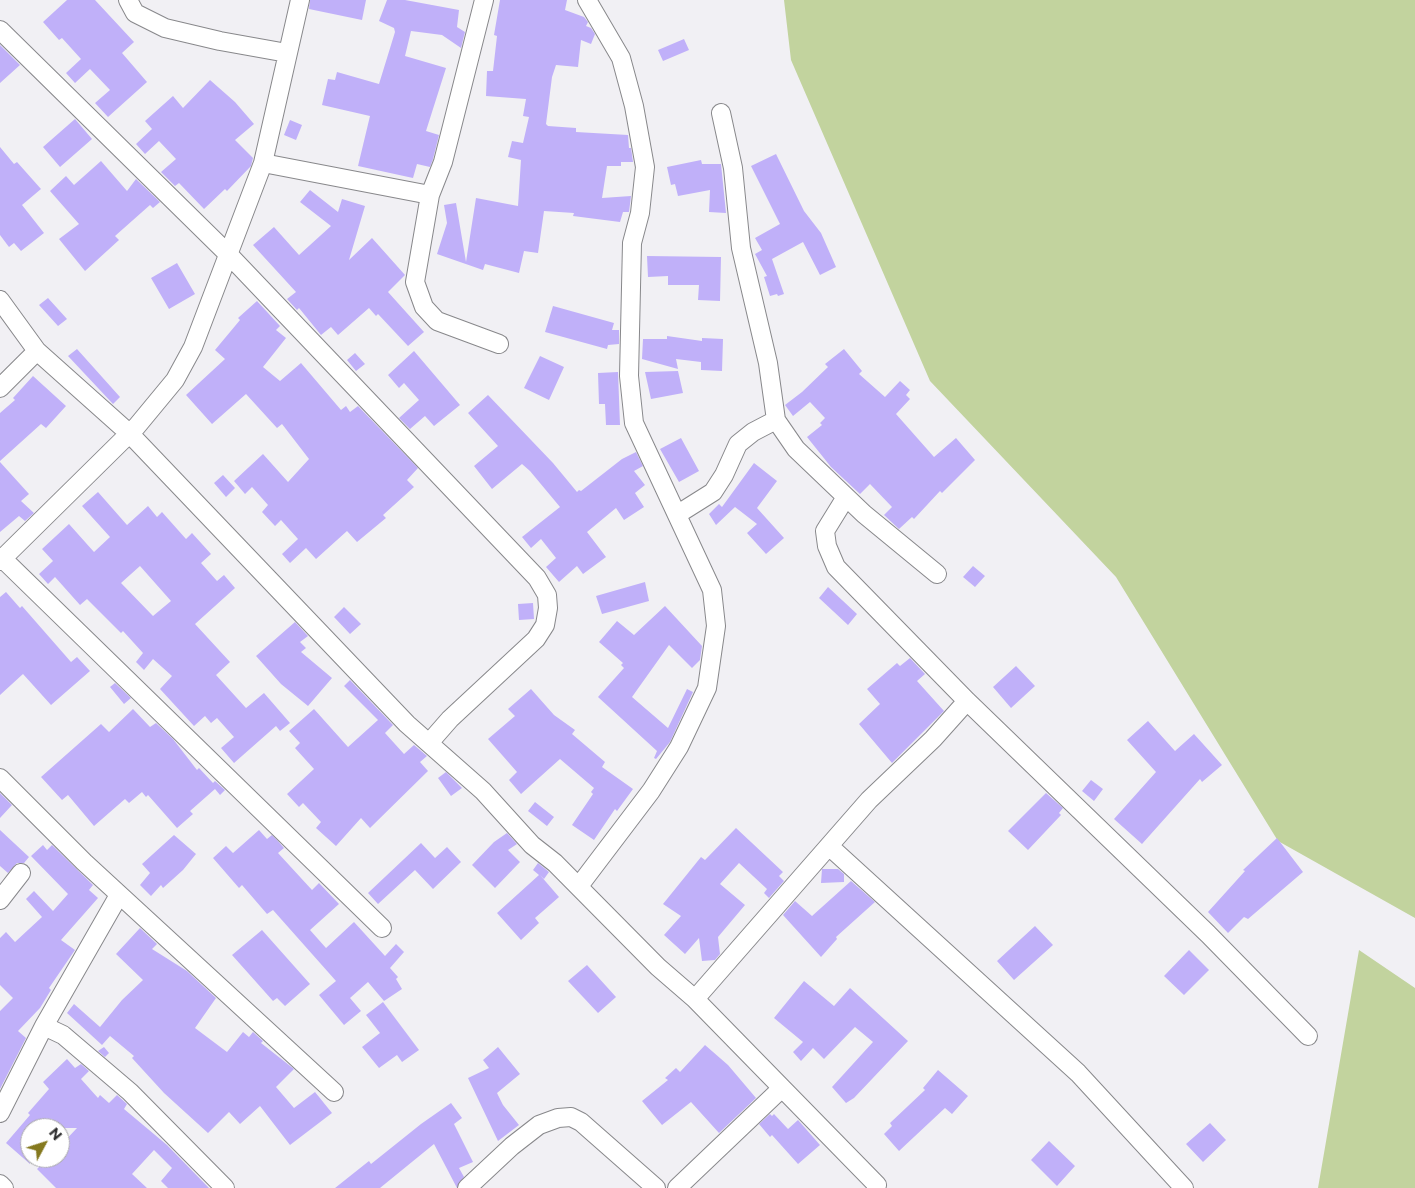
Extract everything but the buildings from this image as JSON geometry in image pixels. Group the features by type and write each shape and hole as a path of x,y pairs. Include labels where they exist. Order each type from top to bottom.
{"street":[{"path":"128,0 135,13 166,28 220,41 287,53"},
{"path":"300,0 263,163 212,302 188,356 174,380 130,434 1,560 382,928"},
{"path":"484,0 446,152 430,195 415,282 424,307 438,321 499,344"},
{"path":"579,886 651,791 679,747 707,688 716,626 712,590 634,423 629,376 632,243 640,213 645,167 644,158 634,106 621,58 586,0"},
{"path":"0,30 229,255 537,578 547,595 548,608 545,625 536,638 450,719 429,743"},
{"path":"721,113 732,168 741,248 768,363 776,420 796,448 846,497 938,574"},
{"path":"263,163 430,195"},
{"path":"0,300 37,351 130,434 407,724 482,791 532,845 543,852 579,886 658,967 695,999 878,1187"},
{"path":"0,388 37,351"},
{"path":"678,514 713,492 724,475 738,444 753,432 776,420"},
{"path":"846,497 825,531 827,546 836,567 967,701 1208,934 1308,1036"},
{"path":"695,999 869,800 933,739 967,701"},
{"path":"0,778 119,895 334,1092"},
{"path":"829,846 1078,1073 1184,1188"},
{"path":"0,900 21,873"},
{"path":"0,1113 81,958 119,895"},
{"path":"44,1026 63,1035 130,1092 225,1188"},
{"path":"677,1188 782,1088"},
{"path":"467,1188 512,1146 539,1125 558,1118 571,1117 581,1122 656,1188"},
{"path":"0,1184 4,1188"}],"green space":[{"path":"784,0 1415,0 1415,918 1278,841 1116,577 930,381 791,60"},
{"path":"1359,950 1415,988 1415,1188 1318,1188"}]}
